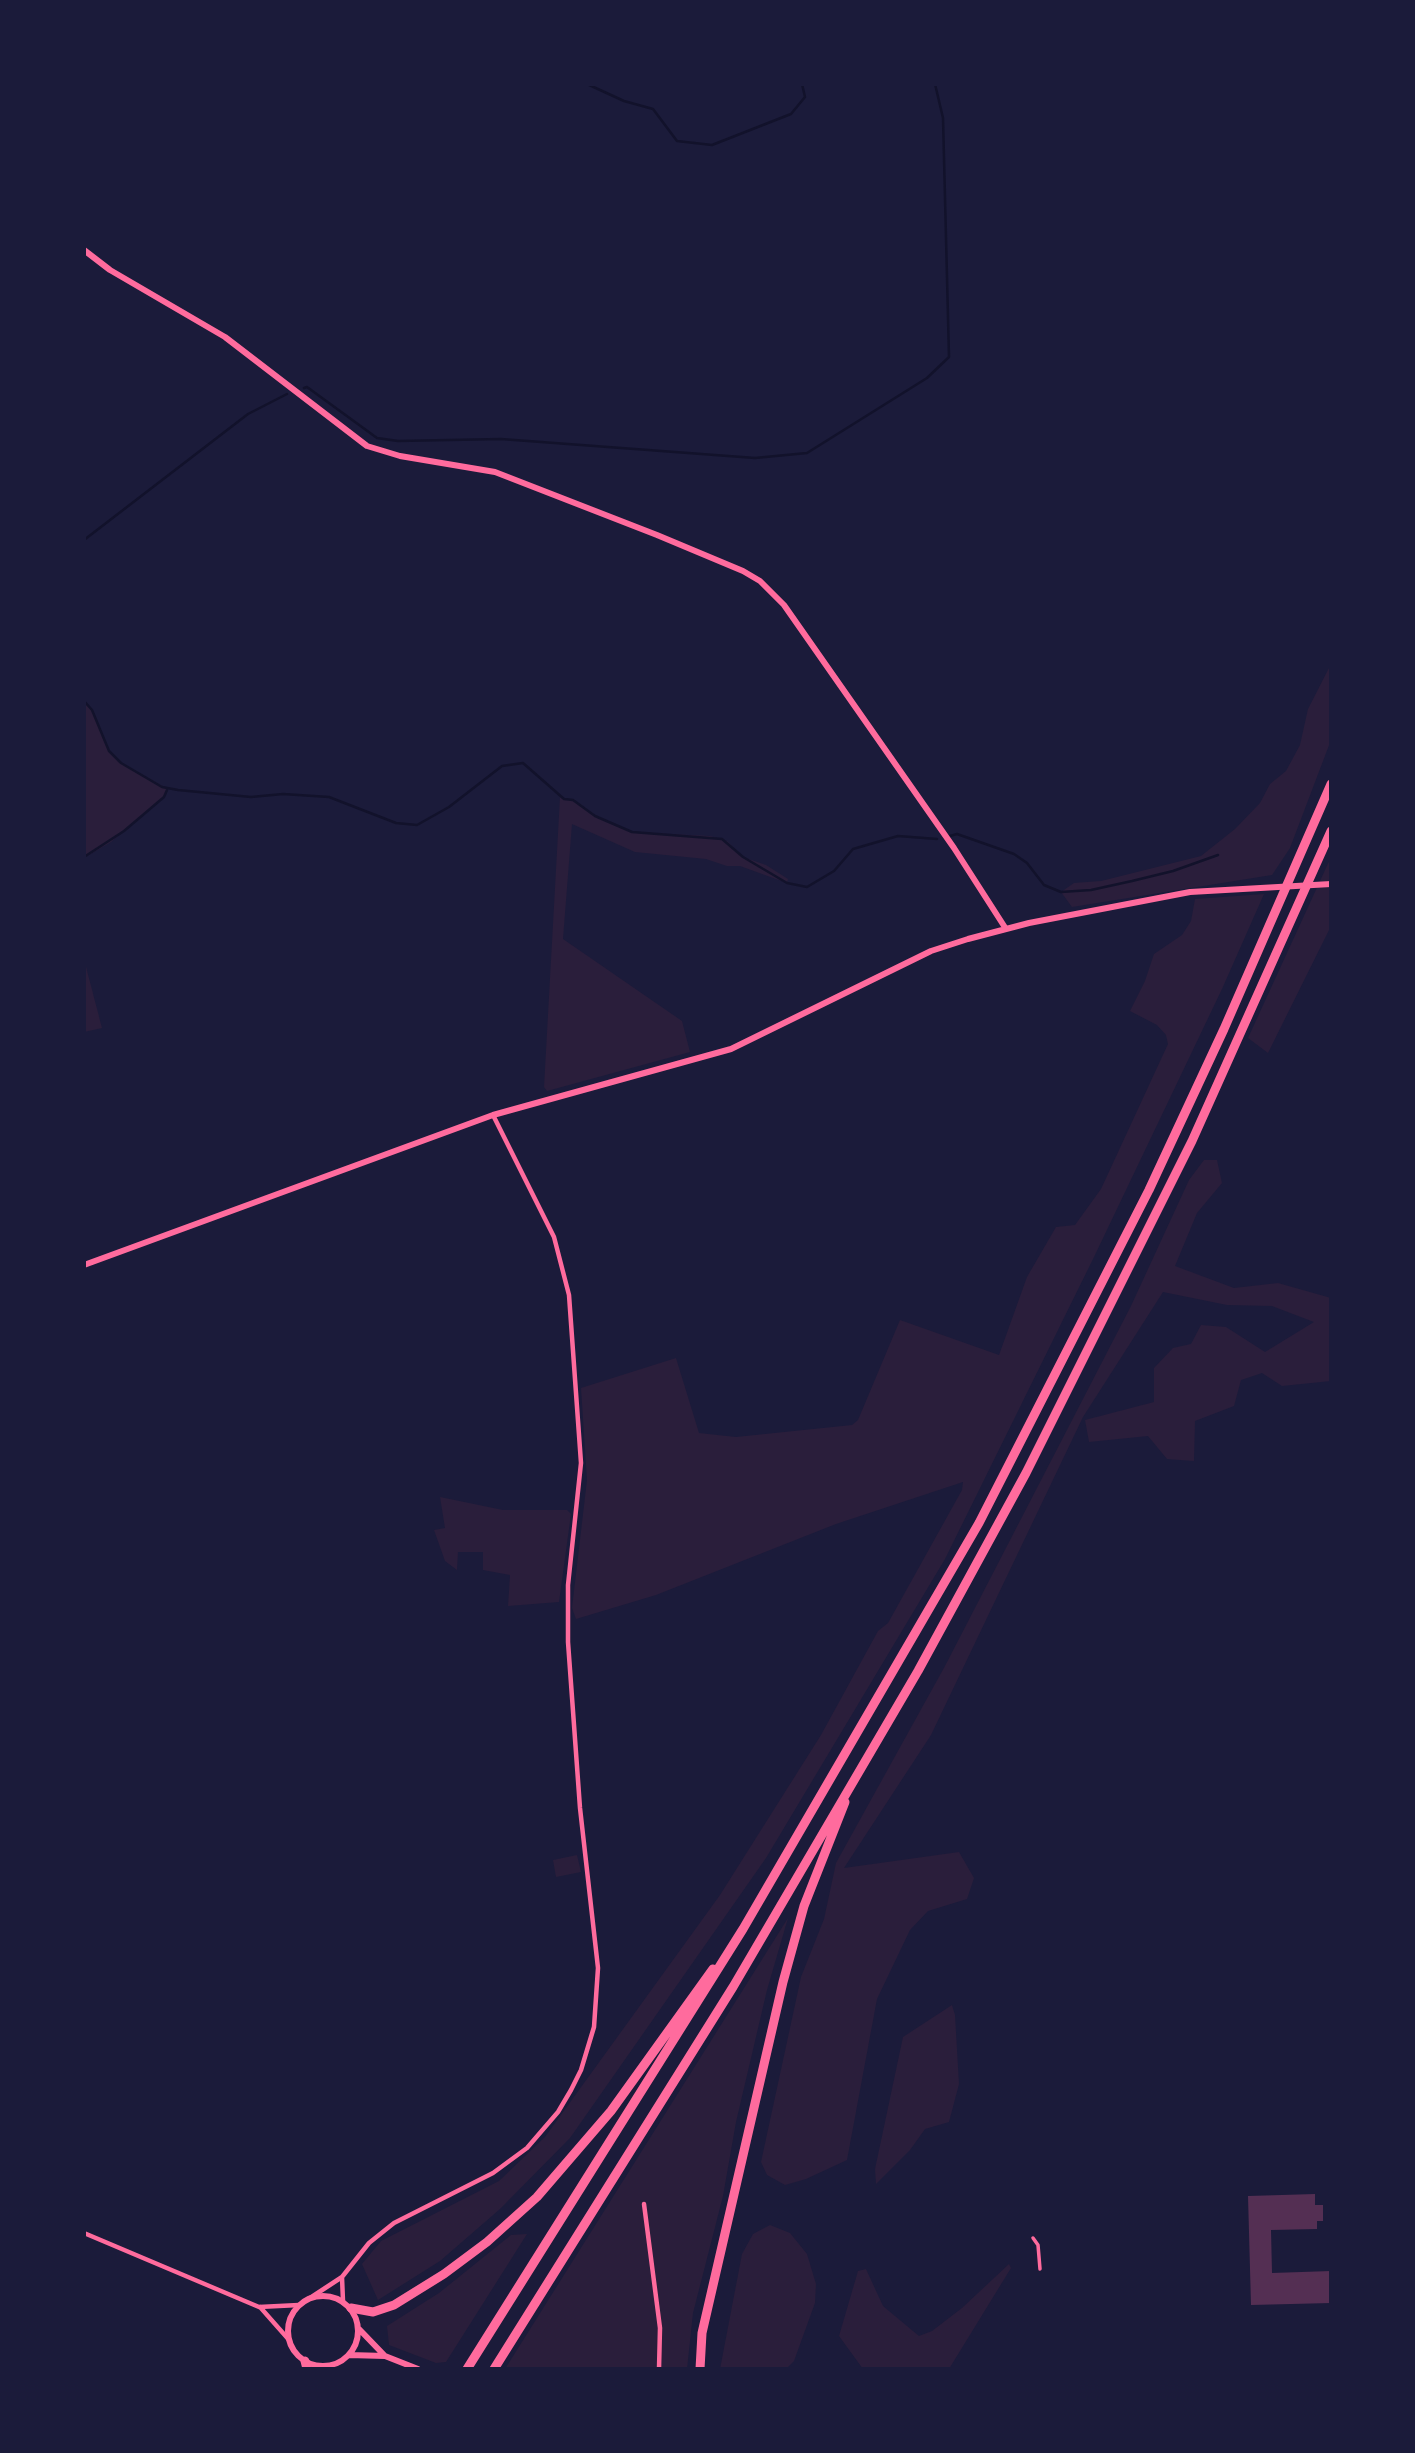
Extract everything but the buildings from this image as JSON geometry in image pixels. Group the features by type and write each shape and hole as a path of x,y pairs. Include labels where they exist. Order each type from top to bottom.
{"highway":[{"path":"467,2369 743,1929 918,1632 1053,1382 1224,1029 1331,784"},
{"path":"494,2369 733,1987 918,1671 1087,1355 1192,1141 1331,831"},
{"path":"700,2369 702,2333 794,1936 853,1781"},
{"path":"351,2308 373,2312 394,2305 487,2242 537,2197 611,2111 693,1994 743,1929"}],"street":[{"path":"84,250 110,270 218,332 367,446 400,456 495,472 744,570 760,581 785,605 977,882 1006,929"},
{"path":"84,1265 493,1115 731,1049 931,951 1006,929 1189,892 1331,884"},
{"path":"290,2341 289,2321 299,2305 342,2277 358,2255 388,2227 493,2173 536,2138 558,2112 581,2070 596,2010 596,1946 580,1808 568,1642 568,1585 580,1463 569,1295 554,1237 493,1115"},
{"path":"644,2204 660,2328 659,2369"},
{"path":"84,2233 259,2307 290,2341 306,2365 328,2366 349,2355 355,2347 359,2329"},
{"path":"1033,2238 1038,2245 1040,2269"},
{"path":"342,2277 343,2301"},
{"path":"310,2298 332,2296 343,2301 351,2308 359,2329 385,2356"},
{"path":"259,2307 299,2305"},
{"path":"349,2355 385,2356 418,2369"}],"shaded area":[{"path":"1331,664 1331,740 1290,848 1272,875 1072,907 1061,892 1074,883 1101,881 1201,856 1235,829 1260,803 1270,784 1286,771 1300,745 1308,709"},
{"path":"84,701 92,710 109,751 121,763 168,789 164,797 111,842 84,858"},
{"path":"560,797 573,800 595,816 632,832 710,836 727,841 743,857 766,865 788,879 787,883 740,866 727,866 706,859 635,852 572,824 563,939 682,1021 690,1052 547,1091 544,1087"},
{"path":"1331,857 1331,926 1268,1053 1248,1038"},
{"path":"1264,894 1222,989 1094,1257 945,1559 766,1858 570,2138 500,2209 440,2261 378,2300 362,2264 381,2241 499,2181 545,2137 720,1895 821,1735 878,1631 888,1623 962,1490 963,1482 836,1524 656,1595 576,1619 572,1608 587,1480 581,1388 676,1358 699,1433 736,1437 852,1425 858,1420 900,1320 999,1355 1027,1277 1056,1227 1075,1225 1101,1189 1168,1044 1166,1035 1157,1025 1130,1011 1145,981 1154,954 1182,935 1191,921 1195,899"},
{"path":"84,959 102,1028 84,1032"},
{"path":"1204,1160 1217,1160 1222,1183 1197,1213 1175,1266 1234,1288 1278,1283 1331,1298 1331,1381 1282,1386 1262,1373 1241,1380 1234,1406 1195,1421 1194,1461 1167,1459 1148,1436 1089,1442 1085,1420 1154,1402 1154,1368 1173,1348 1191,1344 1201,1325 1226,1327 1265,1352 1314,1322 1272,1306 1227,1305 1163,1292 1083,1417 931,1735 844,1868 959,1852 974,1878 967,1899 928,1911 910,1930 877,1999 847,2160 806,2179 785,2185 767,2175 761,2162 801,1977 824,1919 836,1863 945,1666 1131,1306 1189,1180"},
{"path":"440,1497 503,1510 567,1510 571,1514 559,1602 508,1606 510,1575 483,1570 483,1552 458,1552 457,1570 445,1561 434,1530 445,1528"},
{"path":"577,1855 581,1872 556,1877 553,1860"},
{"path":"788,1918 767,1990 736,2122 723,2196 693,2313 687,2369 505,2369"},
{"path":"952,2005 955,2015 959,2084 949,2122 925,2129 910,2150 876,2184 875,2169 903,2037"},
{"path":"770,2225 790,2233 807,2254 816,2284 815,2303 794,2361 786,2369 720,2369 742,2254 753,2234"},
{"path":"527,2234 446,2362 436,2363 389,2345 387,2326 439,2293 511,2235"},
{"path":"1009,2264 1011,2268 949,2369 863,2369 839,2336 858,2271 866,2269 883,2306 919,2336 932,2331 962,2308"}],"waterway":[{"path":"587,84 624,101 653,109 677,141 712,145 791,114 805,97 802,84"},
{"path":"304,388 307,387 377,438 398,441 501,439 755,458 807,453 927,378 949,357 943,118 935,84"},
{"path":"84,540 248,414 287,394"},
{"path":"84,701 92,710 109,751 121,763 162,787 178,790 251,797 283,794 329,797 396,823 417,825 449,807 502,766 523,763 564,799 573,800 595,816 632,832 722,839 743,857 787,883 807,887 834,871 853,849 898,836 937,839"},
{"path":"84,857 124,831 164,797 167,790"},
{"path":"950,836 957,834 1014,854 1027,863 1044,885 1061,892 1091,890 1132,881 1173,871 1218,855"}]}
